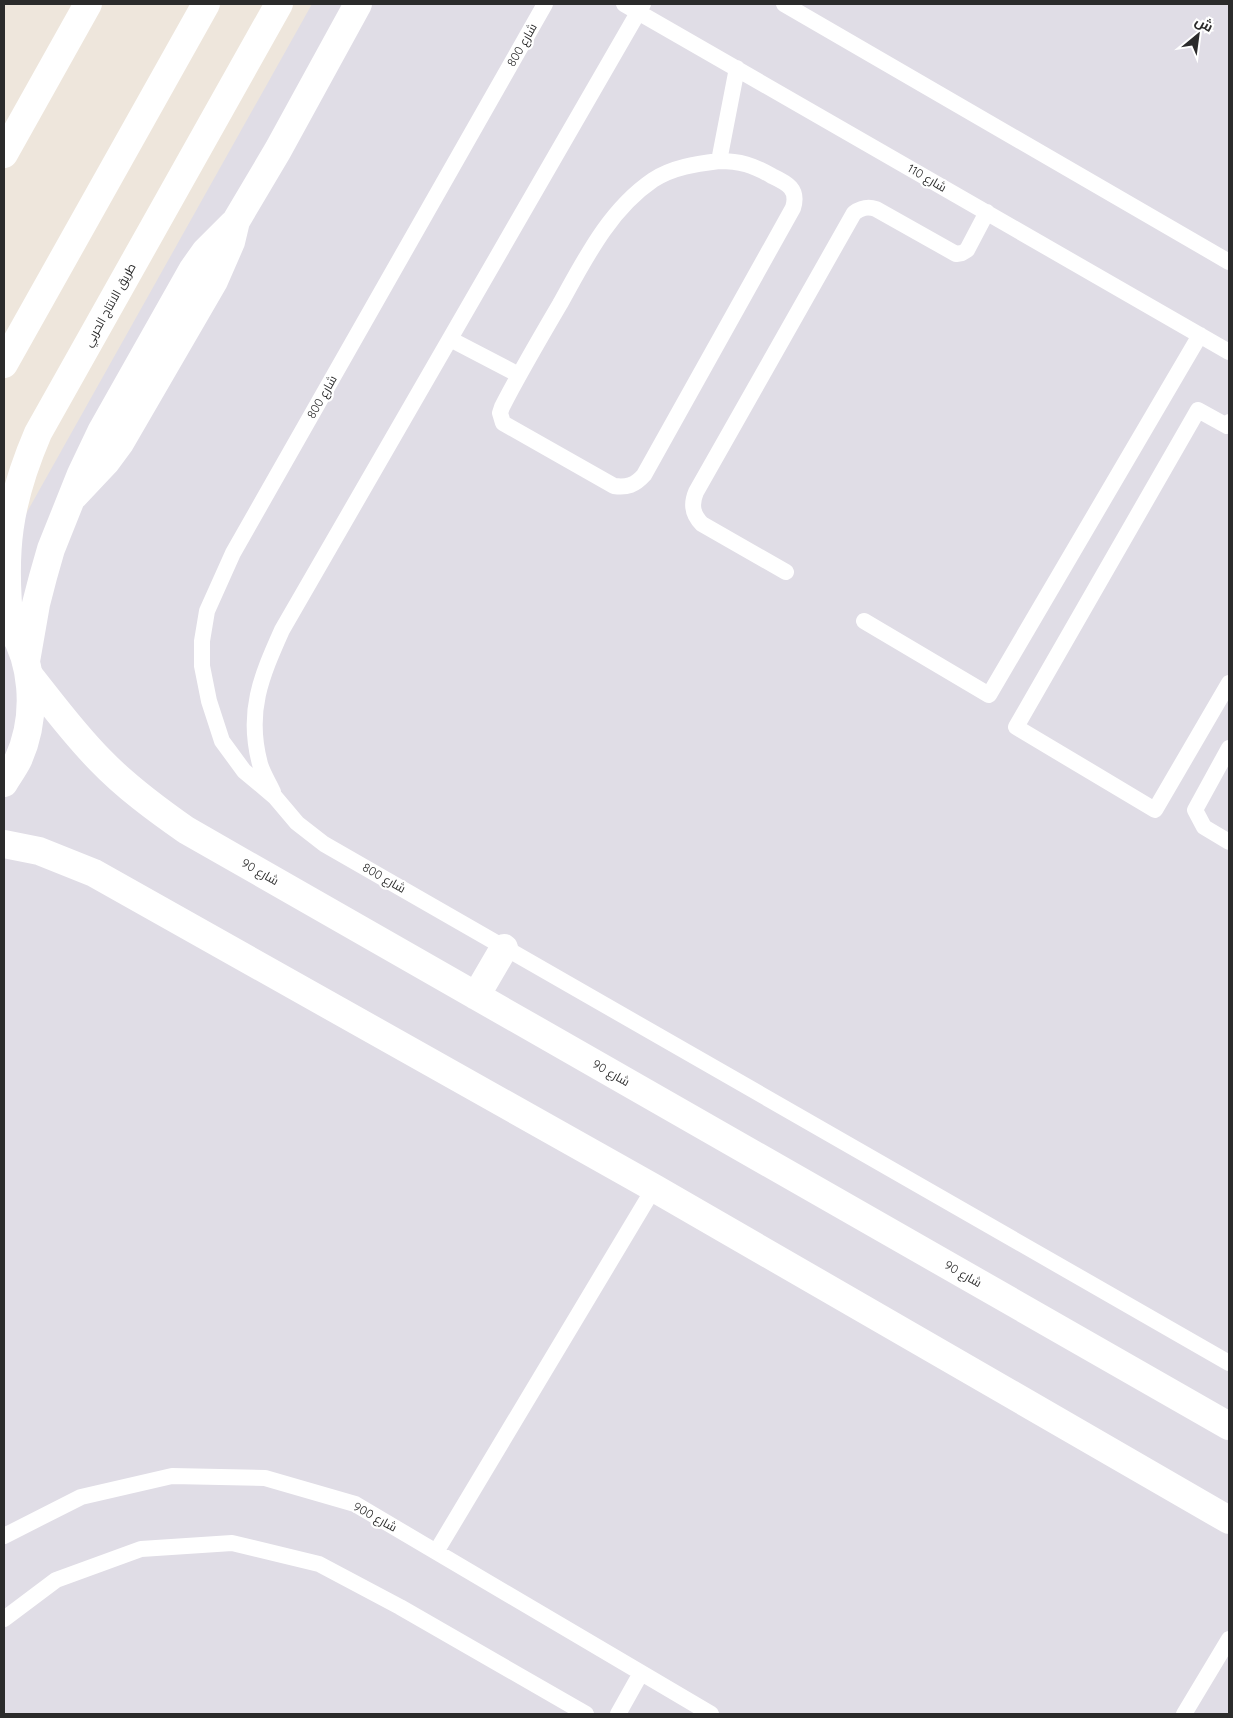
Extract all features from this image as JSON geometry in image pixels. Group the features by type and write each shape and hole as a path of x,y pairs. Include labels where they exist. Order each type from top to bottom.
{"street":[{"path":"4,154 88,4"},
{"path":"4,364 206,4"},
{"name":"طريق الانتاج الحربي","path":"27,668 7,622 6,590 6,554 11,517 26,460 38,433 279,4"},
{"path":"4,783 18,760 27,733 31,704 27,668 30,632 43,577 52,549 74,496 106,462 120,443 214,281 231,242 236,221 359,4"},
{"name":"شارع 90","path":"27,668 64,720 100,761 142,798 186,830 1229,1426"},
{"path":"4,844 39,851 94,873 654,1188 1229,1520"},
{"path":"476,996 504,948"}],"lane":[{"name":"شارع 800","path":"545,4 233,553 207,611 202,641 202,666 208,701 222,741 244,771 274,797 296,823 324,844 1229,1363"},
{"path":"784,4 1229,262"},
{"name":"شارع 800","path":"274,797 260,765 254,732 256,697 282,630 450,339 635,6"},
{"name":"شارع 110","path":"635,6 737,68 1229,351"},
{"path":"719,161 737,68"},
{"path":"719,161 734,161 754,166 770,174 791,188 795,194 795,202 649,467 639,482 632,486 614,486 503,423 500,413 519,375 590,251 628,200 655,179 685,166 719,161"},
{"path":"786,572 702,524 694,515 693,499 696,492 854,214 859,209 865,207 876,209 956,254 966,250 987,212"},
{"path":"864,620 989,695 1200,335"},
{"path":"450,339 519,375"},
{"path":"1228,425 1198,410 1016,727 1155,810 1229,683"},
{"path":"1229,748 1195,810 1204,827 1229,842"},
{"path":"436,1552 654,1188"},
{"name":"شارع 900","path":"4,1536 81,1497 163,1478 172,1476 265,1478 355,1504 711,1714"},
{"path":"4,1619 56,1580 141,1549 232,1544 319,1564 400,1606 586,1714"},
{"path":"1184,1714 1229,1639"},
{"path":"618,1714 641,1673"}],"shaded area":[{"path":"312,4 1229,4 1229,1714 4,1714 4,553"}]}
